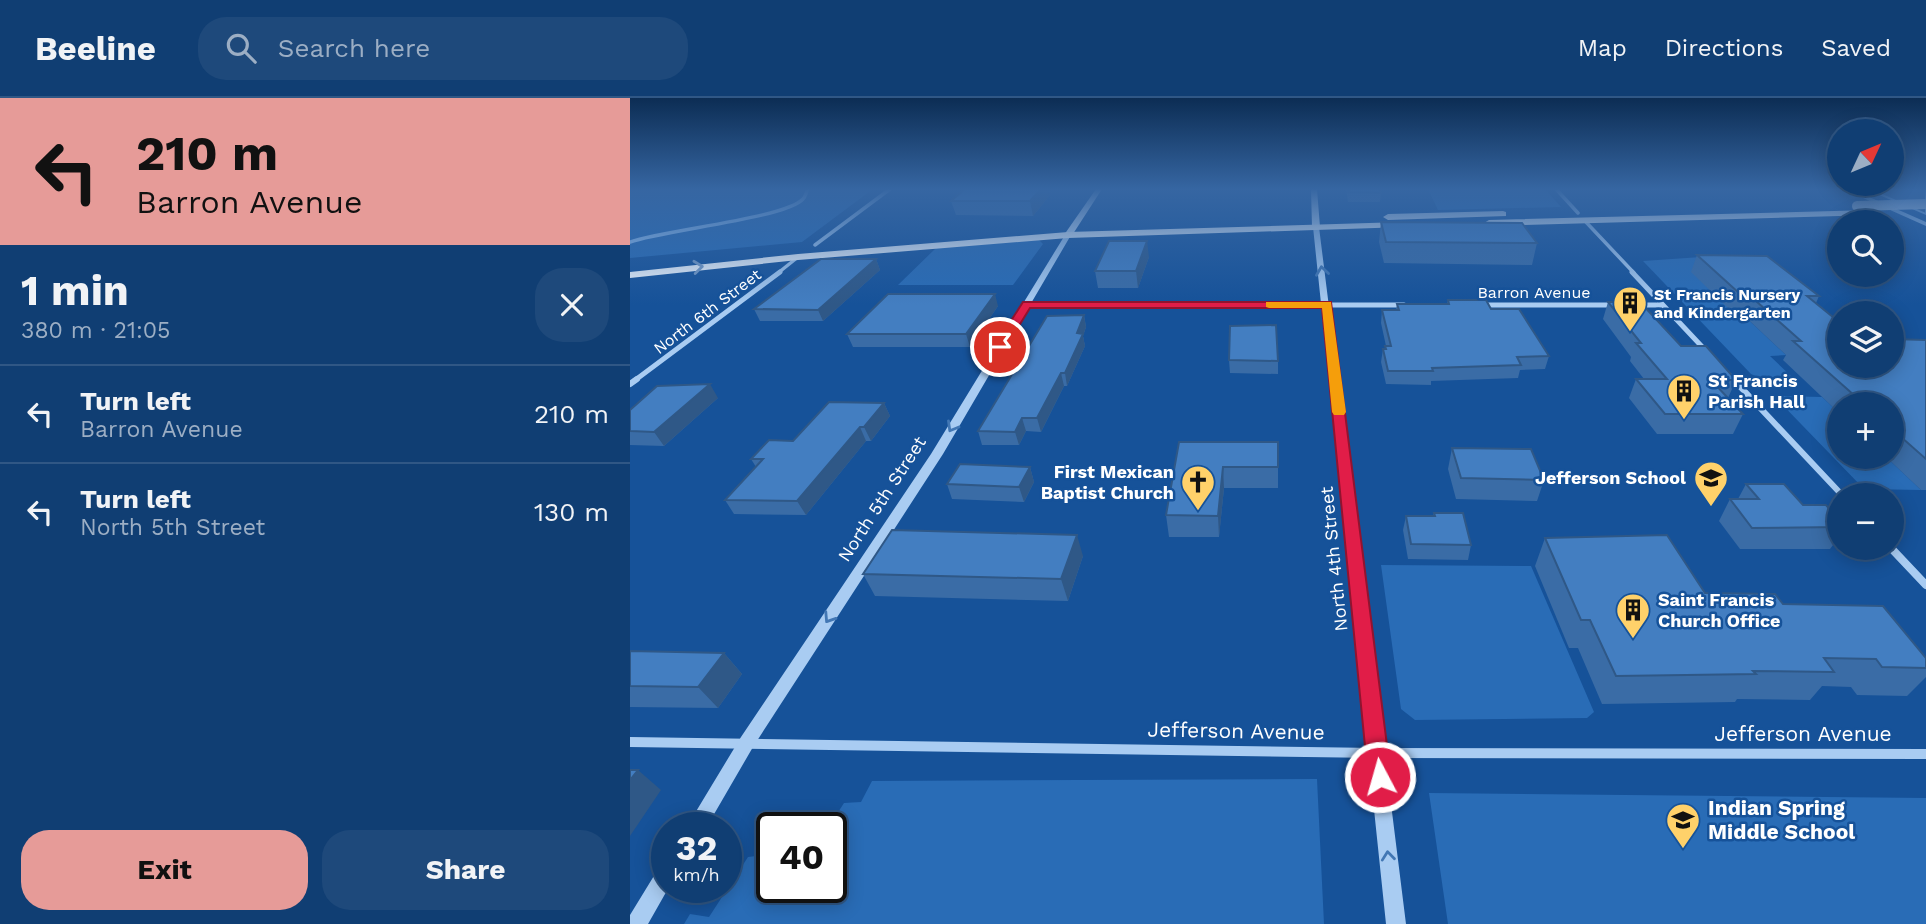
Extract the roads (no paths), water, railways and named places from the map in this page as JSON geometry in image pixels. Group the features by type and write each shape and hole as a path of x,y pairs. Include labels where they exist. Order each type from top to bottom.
{"main road":[{"path":"630,264 815,245 1030,228"},
{"name":"North 5th Street","path":"1068,235 1072,228"},
{"path":"630,275 798,257 1068,235 1210,228"}],"street":[{"path":"815,245 838,228"},
{"name":"North 4th Street","path":"1317,228 1396,924"},
{"path":"1591,228 1716,360"},
{"name":"North 5th Street","path":"705,812 747,742 937,454 1068,235"},
{"name":"North 6th Street","path":"631,383 798,257"},
{"path":"1027,305 1418,305"},
{"name":"Barron Avenue","path":"1473,305 1663,305"},
{"path":"1724,370 1831,483"},
{"path":"1902,560 1926,585"},
{"name":"Jefferson Avenue","path":"630,742 1377,753 1926,754"},
{"path":"636,924 651,899"}],"waterway":[{"path":"630,242 698,228"}],"place":[{"name":"St Francis Nursery and Kindergarten","path":"1630,333"},
{"name":"St Francis Parish Hall","path":"1684,421"},
{"name":"Jefferson School","path":"1711,508"},
{"name":"First Mexican Baptist Church","path":"1198,512"},
{"name":"Saint Francis Church Office","path":"1633,640"},
{"name":"Indian Spring Middle School","path":"1683,850"}]}
